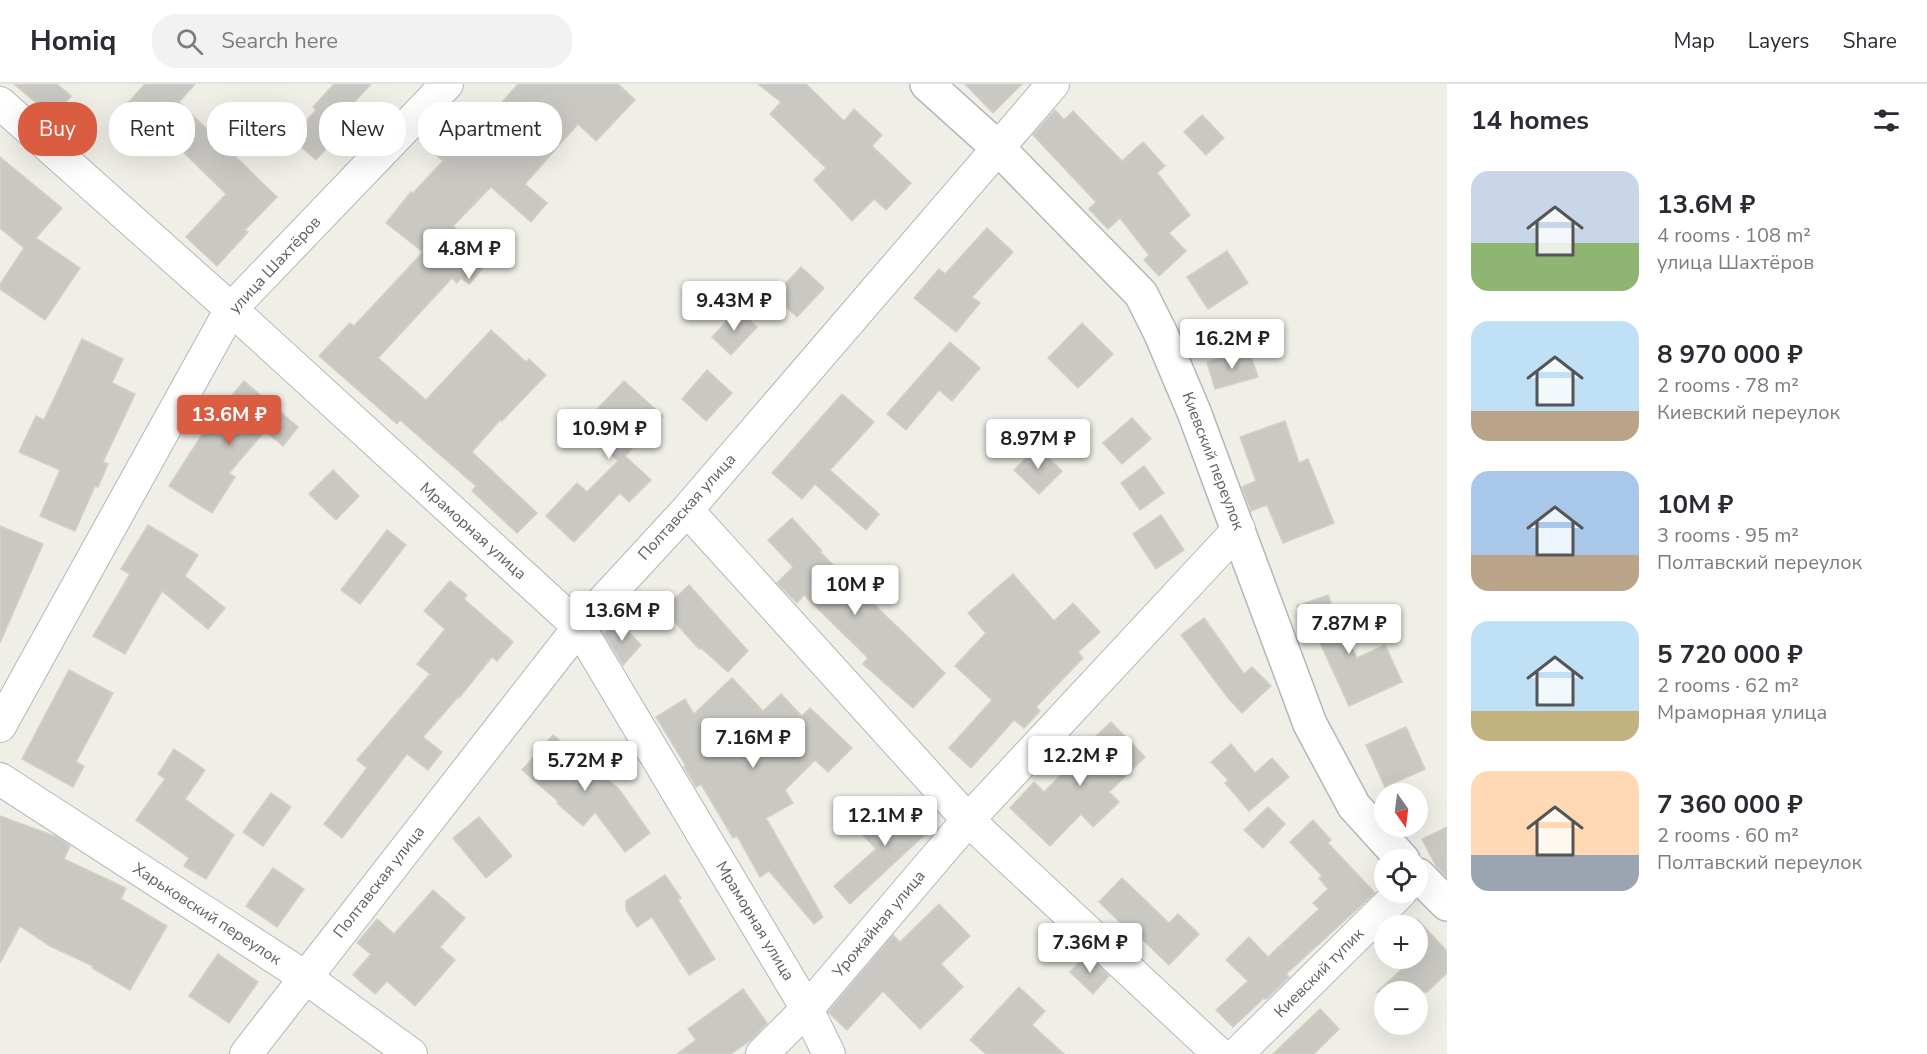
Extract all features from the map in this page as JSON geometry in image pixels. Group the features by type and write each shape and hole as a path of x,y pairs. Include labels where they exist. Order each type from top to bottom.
{"street":[{"name":"улица Шахтёров","path":"0,726 231,309 447,84"},
{"name":"Киевский переулок","path":"927,84 997,147 1142,294 1194,412 1311,724 1354,806 1393,849"},
{"name":"Полтавская улица","path":"246,1054 579,627 687,510 1053,84"},
{"name":"Мраморная улица","path":"0,103 231,309 579,627 807,1009 829,1054"},
{"path":"687,510 968,820 1219,1054"},
{"name":"Урожайная улица","path":"762,1054 807,1009 968,820 1239,529"},
{"name":"Харьковский переулок","path":"0,779 304,977 411,1054"},
{"path":"1428,885 1447,904"},
{"name":"Киевский тупик","path":"1237,1054 1390,903"}],"building":[{"path":"14,84 57,84 71,96 66,102 35,102"},
{"path":"145,84 195,84 179,102 129,102"},
{"path":"334,84 371,84 354,102 319,102 320,156 316,160 307,152 307,120 316,110 313,107"},
{"path":"518,84 618,84 635,100 596,141 578,124 562,142 562,102 502,102"},
{"path":"758,84 806,84 844,121 854,109 882,135 872,146 911,183 886,210 874,199 852,221 814,180 826,168 770,114 781,102"},
{"path":"965,84 1022,84 993,113"},
{"path":"1055,110 1064,120 1073,111 1122,161 1143,142 1165,166 1157,173 1190,215 1169,233 1186,251 1159,276 1144,260 1149,255 1120,218 1108,229 1089,209 1096,202 1033,135"},
{"path":"1202,115 1224,138 1206,155 1184,132"},
{"path":"195,118 207,129 207,156 235,156 277,197 245,230 248,232 217,266 186,237 226,194 187,156 195,156"},
{"path":"437,156 550,156 525,184 547,203 531,222 491,187 453,226 491,259 469,284 461,278 457,283 452,278 378,358 426,400 491,330 526,362 529,359 546,375 502,421 500,420 472,452 537,513 517,533 472,491 476,486 400,420 397,424 319,356 350,323 354,326 423,252 386,223 411,192 412,194 443,161"},
{"path":"0,157 62,208 36,238 80,268 45,320 0,289 0,284 24,248 0,228"},
{"path":"987,228 1013,252 972,297 980,303 956,332 914,298 939,269 945,274"},
{"path":"1227,251 1248,283 1208,309 1187,277"},
{"path":"801,267 824,288 797,317 774,296"},
{"path":"738,309 757,327 731,355 712,337"},
{"path":"1082,323 1113,354 1078,388 1048,358"},
{"path":"82,339 123,359 112,383 135,394 103,462 108,464 98,487 95,486 75,531 40,516 60,470 19,452 36,416 44,420"},
{"path":"950,342 980,368 952,401 939,390 906,430 887,414"},
{"path":"1249,350 1258,377 1215,389 1207,362"},
{"path":"707,370 732,393 706,421 682,399"},
{"path":"244,381 298,427 283,446 265,431 229,473 235,477 212,513 169,486 212,419"},
{"path":"624,381 663,416 625,456 651,480 629,502 620,493 574,542 546,516 577,483 587,492 618,461 581,426"},
{"path":"842,394 874,422 830,470 879,514 866,530 815,484 802,499 772,473"},
{"path":"1132,418 1151,439 1122,464 1103,443"},
{"path":"1285,421 1299,463 1308,459 1334,523 1283,543 1267,505 1251,511 1242,487 1256,481 1240,437"},
{"path":"1037,447 1062,471 1039,494 1014,470"},
{"path":"1144,466 1164,493 1140,510 1121,483"},
{"path":"333,470 359,496 336,520 309,494"},
{"path":"1161,515 1184,550 1156,569 1133,534"},
{"path":"792,518 822,551 820,552 945,673 913,708 863,664 868,658 804,595 797,603 777,583 793,567 768,540"},
{"path":"148,525 198,555 185,576 225,608 208,629 162,591 125,654 93,636 130,574 121,569"},
{"path":"0,526 43,544 0,643"},
{"path":"387,530 406,545 360,604 341,590"},
{"path":"1013,574 1054,621 1073,603 1100,632 1078,652 1083,658 1036,707 1040,711 1024,728 1014,720 971,768 949,748 992,700 955,666 986,633 968,613"},
{"path":"450,581 467,595 464,599 513,642 497,661 492,657 423,737 442,752 428,770 407,754 342,838 324,824 367,768 357,760 430,674 417,664 445,629 424,611"},
{"path":"689,585 748,651 728,672 701,648 699,649 663,609"},
{"path":"1328,595 1346,645 1350,643 1357,658 1385,645 1402,682 1349,706 1312,625 1305,628 1297,606"},
{"path":"1204,618 1244,674 1252,667 1271,686 1242,713 1181,635"},
{"path":"618,621 641,645 623,665 604,634"},
{"path":"69,670 113,693 76,762 84,766 73,787 22,759"},
{"path":"732,678 763,711 781,694 802,716 810,708 852,748 828,772 815,760 785,790 793,803 766,818 823,917 814,924 769,871 760,877 737,836 733,838 701,784 696,787 656,717 685,699 694,714"},
{"path":"1111,722 1145,757 1109,792 1119,802 1093,827 1081,814 1050,846 1010,808 1034,782 1044,792"},
{"path":"1406,727 1425,769 1394,783 1383,783 1366,745"},
{"path":"553,735 619,789 650,833 625,852 595,812 583,826 522,770"},
{"path":"1231,744 1255,773 1272,758 1289,777 1249,811 1225,783 1228,780 1211,762"},
{"path":"174,749 205,770 185,799 234,835 206,879 184,866 189,858 136,820 165,779 158,774"},
{"path":"271,793 291,807 263,846 243,832"},
{"path":"903,796 933,827 850,904 834,886 876,849 863,835"},
{"path":"1268,807 1285,824 1263,848 1244,830"},
{"path":"0,816 57,837 70,846 64,859 126,888 121,899 167,926 130,990 92,968 93,966 50,946 20,926 0,963"},
{"path":"479,817 512,856 486,878 453,838"},
{"path":"1313,820 1331,840 1328,843 1374,894 1286,974 1289,977 1266,999 1264,998 1233,1027 1216,1010 1248,981 1226,960 1249,937 1268,957 1319,909 1313,903 1328,889 1319,878 1322,876 1290,842"},
{"path":"1447,827 1447,877 1436,866 1422,839"},
{"path":"273,868 304,889 277,927 246,906"},
{"path":"665,875 681,898 678,900 715,959 689,975 652,917 637,927 626,910 626,901"},
{"path":"1122,878 1169,923 1178,914 1199,934 1169,965 1099,902"},
{"path":"433,890 465,918 440,947 455,960 415,1006 387,981 375,994 353,975 371,954 357,943 377,919 394,934"},
{"path":"939,904 970,936 941,964 963,987 920,1029 883,991 847,1030 828,1012 893,935 900,942"},
{"path":"1428,931 1447,951 1447,973 1428,991 1428,981 1389,981 1402,969 1428,969"},
{"path":"218,954 258,982 229,1023 189,996"},
{"path":"1086,955 1109,976 1093,994 1070,972"},
{"path":"1019,987 1045,1011 1032,1025 1064,1054 986,1054 970,1040"},
{"path":"743,989 767,1023 752,1039 731,1054 677,1054 696,1040 688,1029"},
{"path":"1320,1009 1339,1029 1314,1054 1273,1054"}]}
